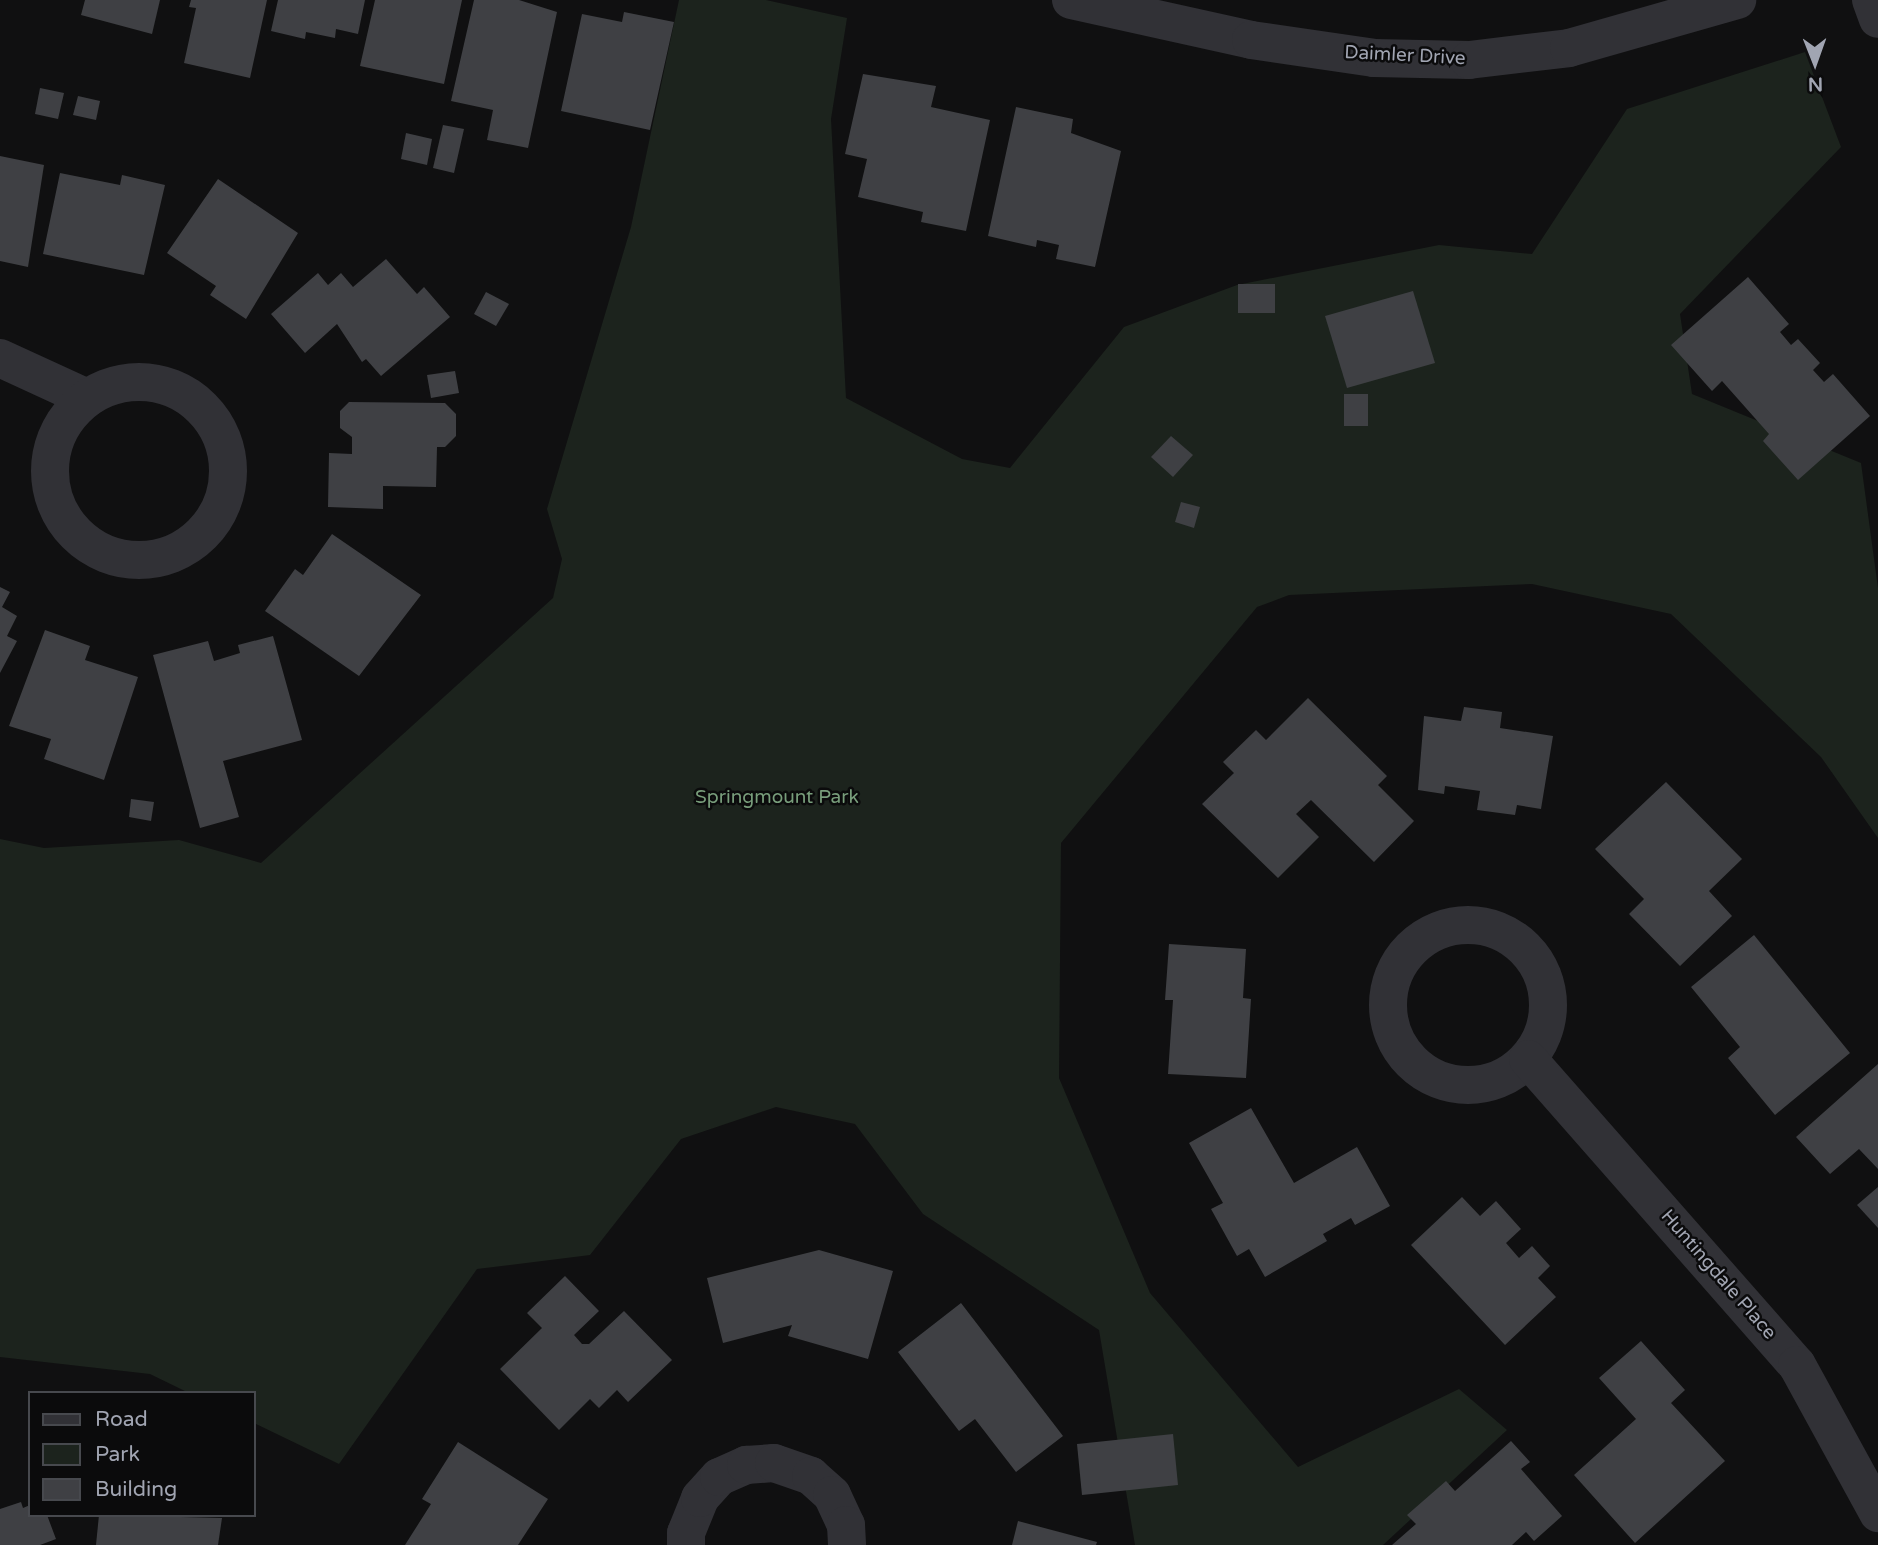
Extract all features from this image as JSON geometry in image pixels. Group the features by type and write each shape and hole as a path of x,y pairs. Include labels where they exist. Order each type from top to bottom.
{"street":[{"name":"Daimler Drive","path":"1071,0 1264,42 1374,58 1469,60 1569,48 1737,0"},
{"path":"1871,0 1878,19"},
{"path":"0,358 87,398 118,384 149,382 179,391 203,408 221,434 228,460 227,491 214,521 192,544 148,561 117,559 80,539 60,515 50,485 50,454 65,420 87,398"},
{"path":"1464,924 1502,932 1526,948 1541,971 1549,998 1543,1035 1528,1059 1511,1074 1484,1084 1456,1086 1427,1075 1406,1057 1391,1033 1386,1005 1393,973 1408,950 1437,930 1464,924"},
{"name":"Huntingdale Place","path":"1528,1059 1797,1365 1878,1513"},
{"path":"686,1545 685,1533 699,1497 719,1477 746,1465 774,1463 811,1476 832,1495 846,1525 847,1545"}],"green space":[{"name":"Springmount Park","path":"679,0 766,0 847,18 831,119 846,398 962,459 1010,468 1124,327 1237,285 1439,245 1532,254 1627,109 1805,52 1841,147 1680,314 1692,394 1861,463 1878,588 1878,838 1821,757 1671,614 1532,584 1289,595 1257,607 1061,843 1059,1078 1150,1293 1298,1467 1459,1389 1507,1430 1383,1545 1135,1545 1099,1330 923,1214 855,1124 776,1107 681,1139 590,1255 477,1269 339,1464 256,1424 256,1391 185,1391 150,1374 0,1357 0,839 44,848 179,840 261,863 553,598 562,559 547,509 631,227"}],"building":[{"path":"85,0 160,0 152,34 81,15"},
{"path":"191,0 267,0 250,78 184,63 196,8 189,7"},
{"path":"278,0 365,0 358,34 336,29 335,38 306,32 305,39 271,31"},
{"path":"375,0 462,0 444,84 360,66"},
{"path":"474,0 519,0 557,12 528,148 487,140 493,110 451,101"},
{"path":"624,12 674,22 650,130 561,111 582,14 622,22"},
{"path":"863,74 936,86 931,107 990,120 966,231 921,222 923,212 858,197 867,159 845,154"},
{"path":"40,88 64,93 58,119 35,114"},
{"path":"78,96 100,101 96,120 73,115"},
{"path":"1016,107 1073,119 1071,133 1121,151 1095,267 1056,259 1059,245 1037,240 1036,247 988,236"},
{"path":"443,125 464,129 454,173 433,168"},
{"path":"406,133 432,139 427,165 401,159"},
{"path":"0,156 44,165 28,267 0,261"},
{"path":"60,173 120,185 122,175 165,185 144,275 43,254"},
{"path":"218,179 298,233 246,319 210,295 216,286 167,253"},
{"path":"386,259 417,294 424,287 450,317 381,376 366,359 362,362 337,324 305,353 271,314 318,273 328,285 341,273 353,287"},
{"path":"1748,277 1789,324 1780,332 1791,345 1798,339 1820,363 1813,370 1824,382 1833,374 1870,416 1798,480 1763,441 1769,434 1722,381 1712,391 1671,345"},
{"path":"1238,284 1275,284 1275,313 1238,313"},
{"path":"1413,291 1435,363 1347,388 1325,316"},
{"path":"486,292 509,304 496,326 474,314"},
{"path":"455,371 459,393 431,398 427,375"},
{"path":"1344,394 1368,394 1368,426 1344,426"},
{"path":"349,402 445,403 456,414 456,436 445,447 437,447 436,487 383,486 383,509 328,507 329,453 352,454 352,437 340,428 340,411"},
{"path":"1171,436 1193,455 1173,477 1151,457"},
{"path":"1181,502 1200,507 1194,528 1175,522"},
{"path":"332,534 421,595 359,676 265,611 295,569 303,575"},
{"path":"0,587 10,592 2,607 17,616 7,636 17,641 0,673"},
{"path":"45,630 90,646 85,660 138,677 104,780 44,759 51,739 9,726"},
{"path":"273,636 302,740 223,761 239,817 200,828 153,655 208,641 214,661 240,653 238,645"},
{"path":"1308,698 1387,776 1378,785 1414,821 1374,862 1311,800 1296,814 1319,837 1278,878 1202,804 1234,773 1223,762 1256,730 1266,740"},
{"path":"1464,707 1502,712 1500,728 1553,736 1541,809 1517,805 1515,815 1477,810 1480,791 1445,786 1444,794 1418,790 1424,716 1461,721"},
{"path":"1666,782 1742,859 1709,891 1732,916 1680,966 1629,914 1644,899 1595,849"},
{"path":"131,799 154,802 151,821 129,817"},
{"path":"1754,935 1850,1053 1775,1115 1728,1058 1740,1047 1691,987"},
{"path":"1169,944 1246,949 1243,998 1251,999 1246,1078 1168,1074 1173,1000 1165,1000"},
{"path":"1878,1064 1878,1169 1859,1149 1830,1174 1796,1137"},
{"path":"1251,1108 1294,1183 1357,1147 1390,1206 1355,1225 1351,1218 1323,1234 1327,1241 1265,1277 1249,1249 1237,1256 1211,1209 1223,1203 1189,1143"},
{"path":"1878,1187 1878,1228 1857,1205"},
{"path":"1462,1197 1480,1216 1496,1201 1521,1229 1506,1243 1519,1258 1532,1246 1550,1266 1538,1278 1556,1297 1505,1345 1411,1245"},
{"path":"819,1250 893,1271 868,1359 788,1336 792,1325 723,1343 707,1278"},
{"path":"565,1276 599,1311 574,1335 582,1344 589,1344 624,1311 672,1360 628,1402 617,1390 599,1408 590,1399 559,1430 500,1369 542,1328 527,1313"},
{"path":"961,1303 1063,1436 1016,1472 975,1419 959,1431 898,1352"},
{"path":"1641,1341 1685,1390 1671,1403 1725,1461 1635,1543 1574,1475 1636,1419 1599,1378"},
{"path":"1173,1434 1178,1485 1082,1495 1077,1444"},
{"path":"1511,1441 1530,1462 1521,1469 1562,1516 1534,1541 1526,1532 1512,1545 1392,1545 1416,1524 1407,1515 1446,1481 1455,1491"},
{"path":"458,1442 548,1499 518,1545 405,1545 431,1504 422,1499"},
{"path":"21,1502 23,1508 28,1506 28,1517 48,1517 56,1539 40,1545 0,1545 0,1509"},
{"path":"99,1517 222,1518 218,1545 96,1545"},
{"path":"1018,1521 1097,1542 1096,1545 1012,1545"}]}
